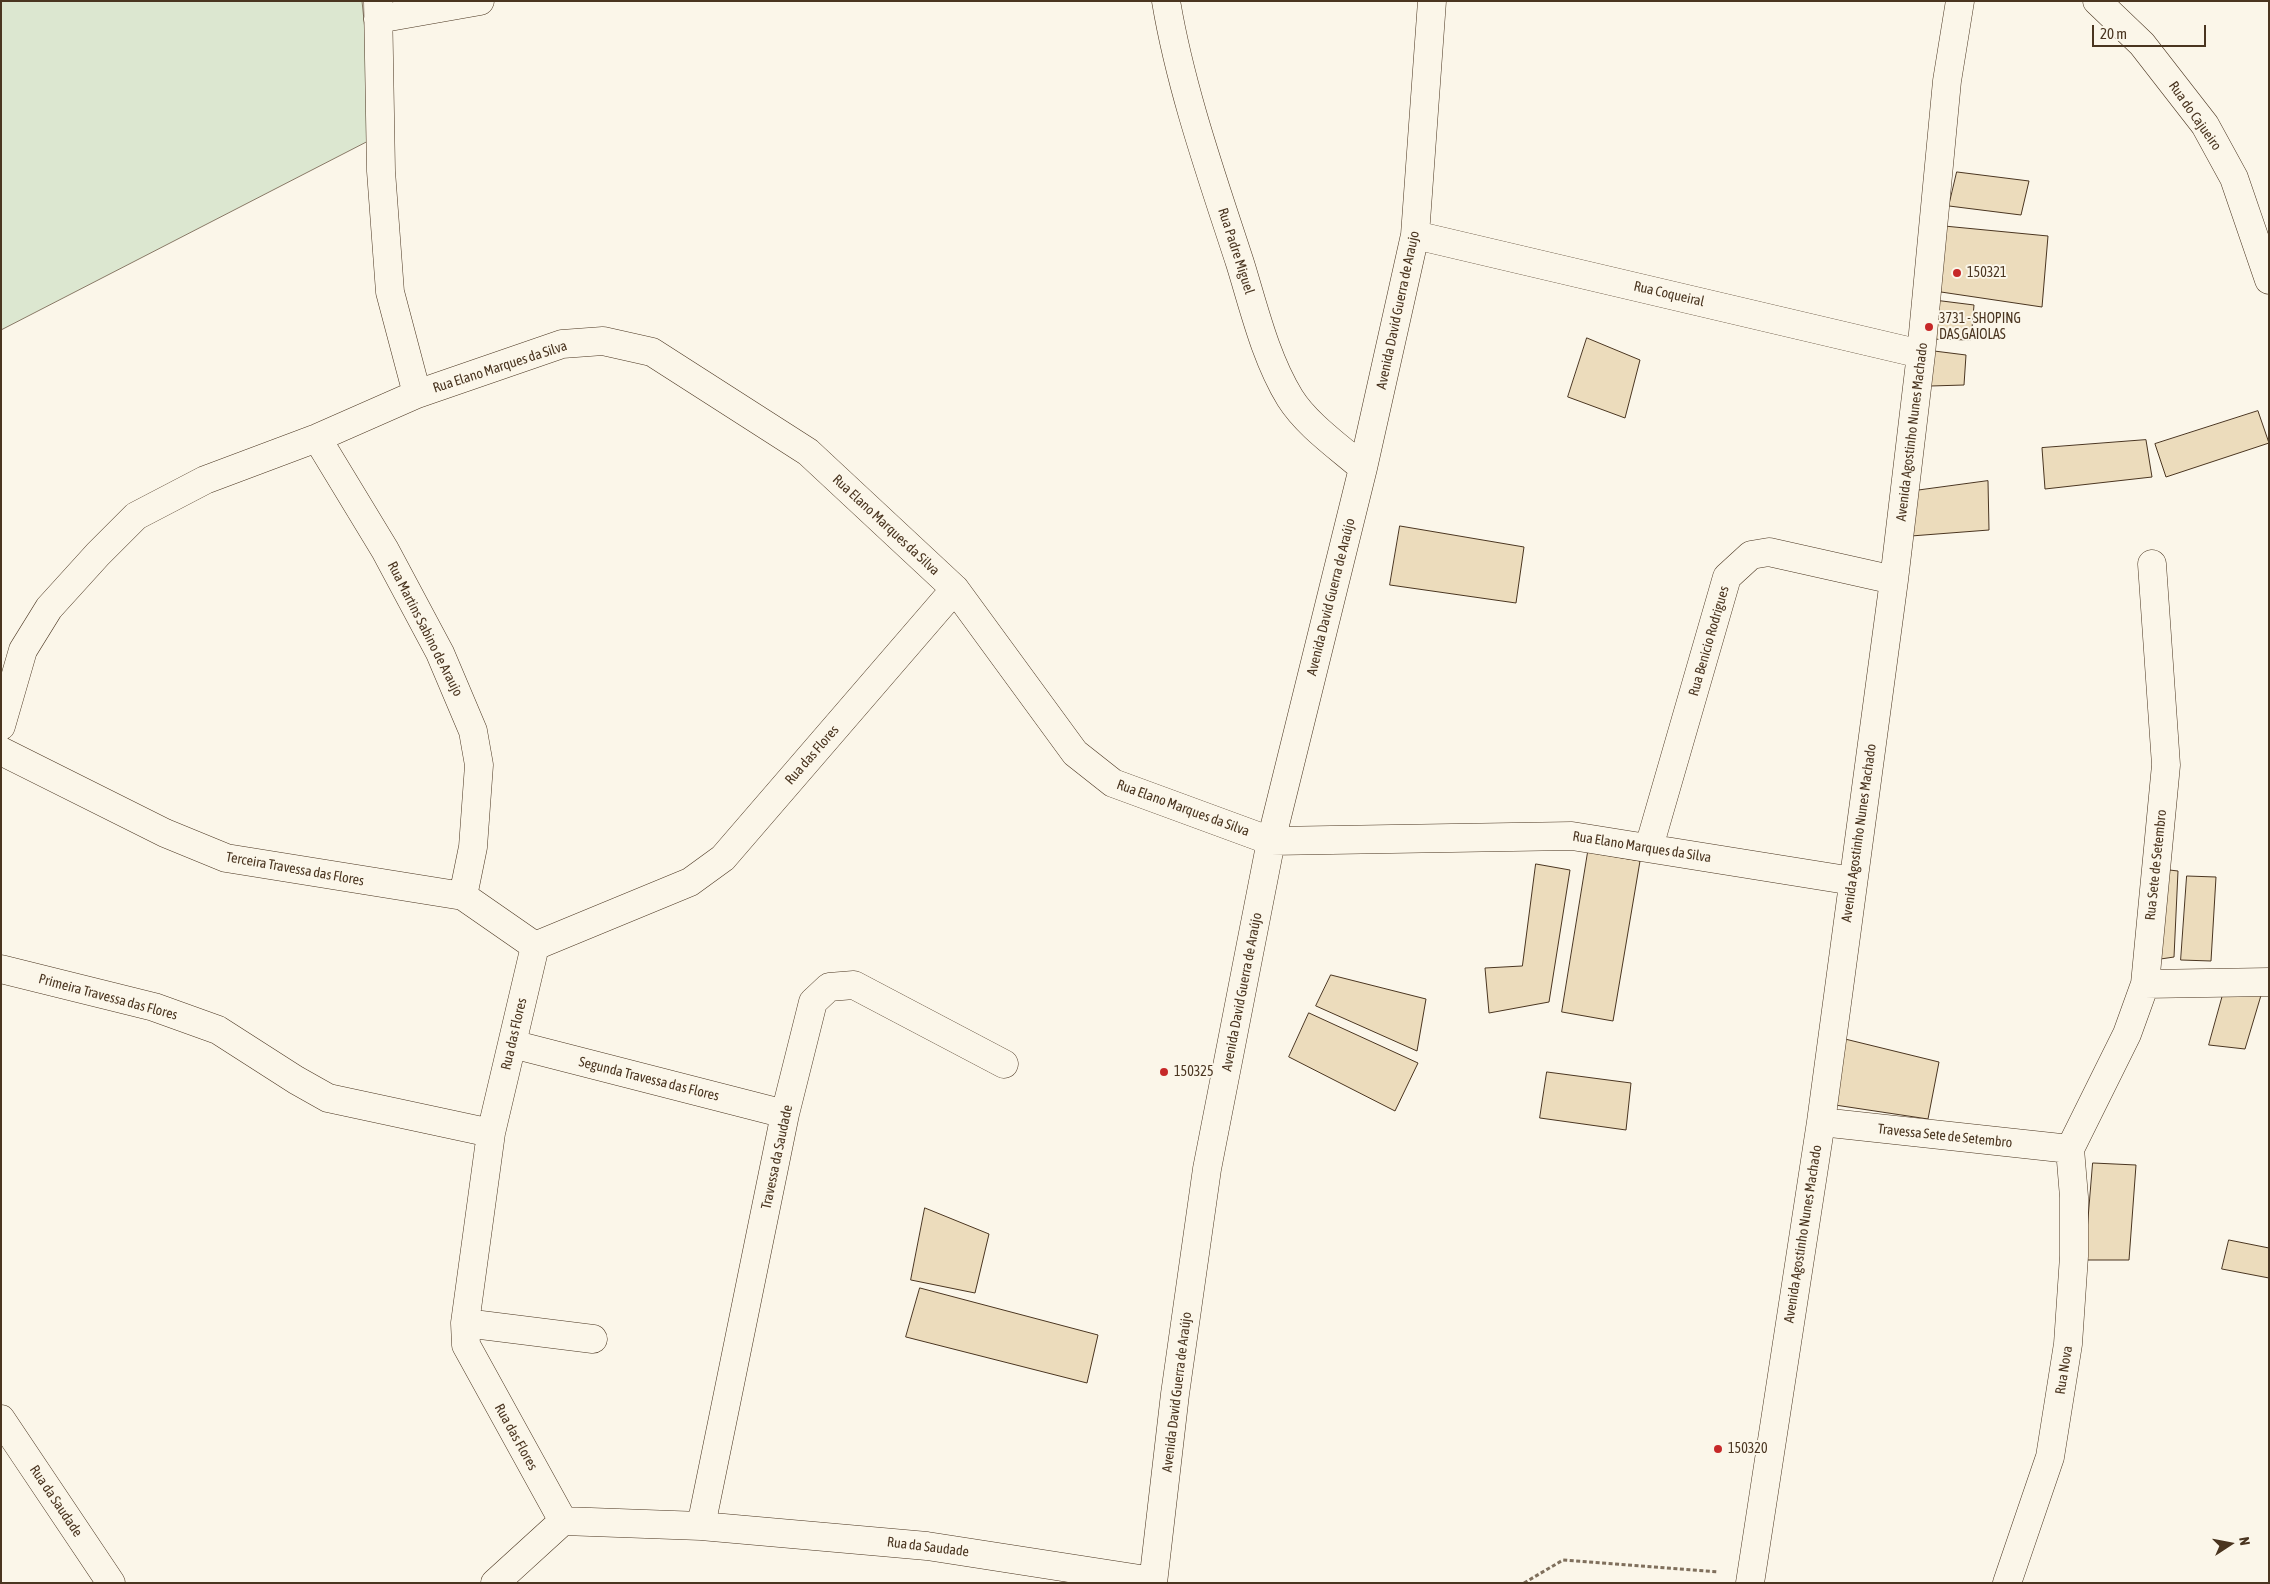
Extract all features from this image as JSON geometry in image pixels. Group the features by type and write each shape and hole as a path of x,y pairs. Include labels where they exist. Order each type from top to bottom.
{"street":[{"path":"417,394 390,292 381,171 378,10 480,1"},
{"name":"Rua Padre Miguel","path":"1166,1 1170,25 1202,147 1270,356 1290,398 1306,417 1363,468"},
{"name":"Avenida David Guerra de Araujo","path":"1363,468 1415,235 1432,1"},
{"name":"Avenida Agostinho Nunes Machado","path":"1750,1579 1821,1122 1894,580 1922,354 1947,81 1960,1"},
{"name":"Rua do Cajueiro","path":"2097,1 2142,44 2205,126 2234,178 2269,280"},
{"name":"Rua Coqueiral","path":"1415,235 1922,354"},
{"name":"Rua Elano Marques da Silva","path":"1,726 23,650 49,608 98,554 136,516 205,480 317,438 417,394 562,344 603,341 652,352 808,452 955,589 1075,754 1113,783 1271,841 1572,836 1853,881"},
{"name":"Rua Martins Sabino de Araujo","path":"317,438 385,550 440,653 473,731 479,765 473,847 463,896"},
{"name":"Avenida David Guerra de Araújo","path":"1153,1582 1175,1394 1207,1169 1271,841 1363,468"},
{"name":"Rua Benicio Rodrigues","path":"1649,847 1727,577 1751,555 1768,552 1894,580"},
{"name":"Rua Sete de Setembro","path":"2070,1149 2127,1034 2145,984 2166,765 2152,564"},
{"name":"Rua das Flores","path":"563,1521 466,1345 465,1323 491,1133 535,946 690,882 723,858 955,589"},
{"name":"Terceira Travessa das Flores","path":"1,751 165,833 226,858 463,896 535,946"},
{"name":"Primeira Travessa das Flores","path":"1,969 154,1007 218,1030 296,1080 328,1098 491,1133"},
{"path":"2145,984 2269,982"},
{"name":"Travessa da Saudade","path":"700,1526 785,1114 813,1002 829,987 854,985 1004,1064"},
{"name":"Segunda Travessa das Flores","path":"512,1044 785,1114"},
{"name":"Travessa Sete de Setembro","path":"1821,1122 2070,1149"},
{"name":"Rua Nova","path":"2007,1583 2050,1457 2068,1344 2074,1256 2074,1197 2070,1149"},
{"path":"465,1323 593,1339"},
{"name":"Rua da Saudade","path":"1,1419 111,1583"},
{"path":"495,1583 563,1521 700,1526"},
{"name":"Rua da Saudade","path":"700,1526 927,1546 1153,1582"}],"path":[{"path":"1524,1583 1562,1560 1750,1579"}],"green space":[{"path":"1,1 362,1 376,137 1,330"}],"building":[{"path":"1957,172 2029,181 2021,215 1949,206"},
{"path":"1944,226 2048,236 2042,307 1941,292"},
{"path":"1934,300 1974,305 1971,340 1929,339"},
{"path":"1587,338 1640,360 1625,418 1568,397"},
{"path":"1934,351 1966,355 1964,385 1931,386"},
{"path":"2258,411 2269,443 2166,477 2155,444"},
{"path":"2146,440 2152,477 2045,489 2042,448"},
{"path":"1988,481 1989,530 1911,536 1914,491"},
{"path":"1400,526 1524,547 1516,603 1390,585"},
{"path":"1588,852 1640,861 1613,1021 1562,1012"},
{"path":"1536,864 1570,870 1549,1002 1489,1013 1485,968 1522,966"},
{"path":"2161,869 2178,871 2174,957 2154,960"},
{"path":"2187,876 2216,877 2211,961 2181,960"},
{"path":"1331,975 1426,999 1417,1051 1316,1006"},
{"path":"2224,991 2262,992 2245,1049 2209,1045"},
{"path":"1309,1013 1418,1063 1395,1111 1289,1057"},
{"path":"1845,1039 1939,1062 1928,1119 1835,1105"},
{"path":"1547,1072 1631,1083 1626,1130 1540,1118"},
{"path":"2093,1163 2136,1165 2129,1260 2085,1260"},
{"path":"925,1208 989,1234 975,1293 911,1280"},
{"path":"2229,1240 2269,1248 2269,1278 2222,1269"},
{"path":"920,1288 1098,1335 1087,1383 906,1337"}],"place":[{"name":"150321","path":"1957,273"},
{"name":"3731 - SHOPING DAS GAIOLAS","path":"1929,327"},
{"name":"150325","path":"1164,1072"},
{"name":"150320","path":"1718,1449"}]}
